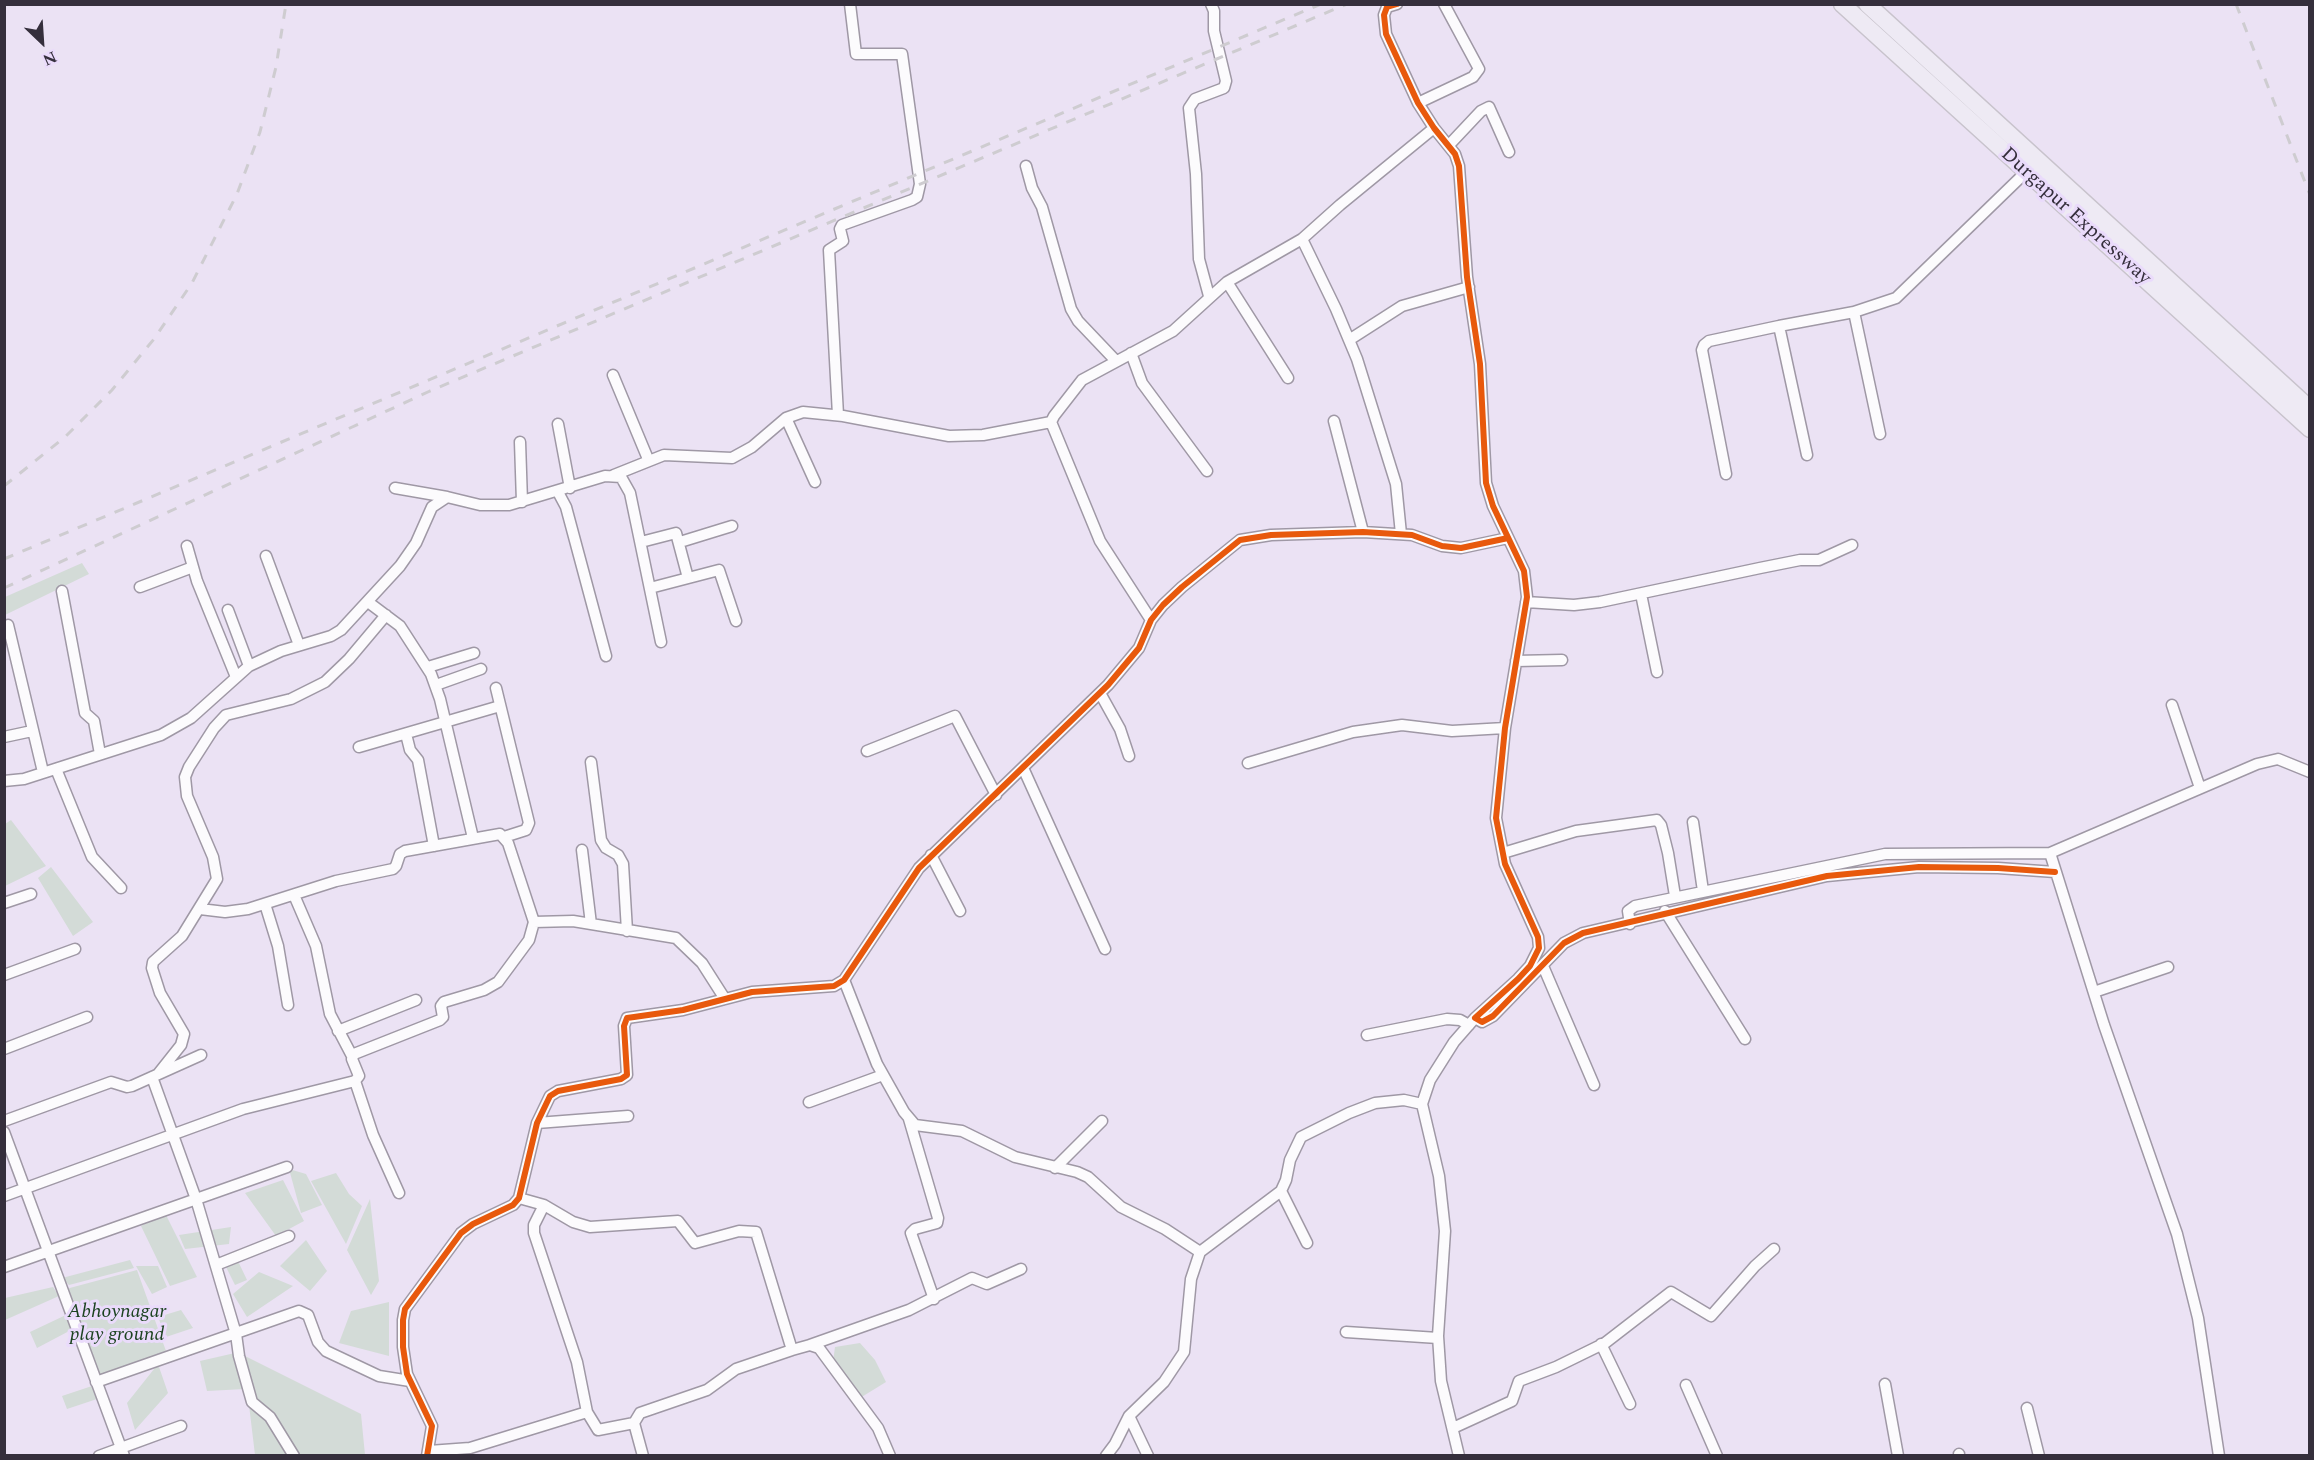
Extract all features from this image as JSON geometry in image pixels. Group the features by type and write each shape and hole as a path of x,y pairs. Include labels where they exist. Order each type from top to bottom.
{"highway":[{"name":"Durgapur Expressway","path":"1842,4 2310,429"},
{"name":"Durgapur Expressway","path":"1867,4 2310,409"}],"street":[{"path":"838,415 829,250 843,241 840,229 842,225 912,200 917,197 920,184 902,54 856,54 850,4"},
{"path":"1209,296 1199,259 1196,174 1189,108 1195,99 1221,91 1226,81 1214,31 1214,11 1211,4"},
{"path":"1397,4 1387,7 1384,26 1418,103 1459,166 1469,287 1479,363 1486,483 1488,494 1524,571 1526,602 1505,728 1496,818 1503,853 1512,881 1538,937 1539,948 1530,966 1518,980 1472,1022 1430,1080 1422,1104 1439,1176 1445,1231 1438,1338 1441,1381 1459,1455"},
{"path":"1418,103 1473,77 1479,69 1444,4"},
{"path":"1151,620 1100,541 1054,428 1062,404 1082,380 1116,362 1134,362 1182,324 1209,296 1305,246 1340,205 1481,111 1489,107 1509,152"},
{"path":"1026,166 1032,188 1042,207 1071,309 1078,321 1116,362"},
{"path":"1726,474 1702,350 1709,341 1854,312 1896,298 2026,172"},
{"path":"1305,246 1349,340 1392,471 1401,534"},
{"path":"1230,287 1288,378"},
{"path":"1349,340 1402,306 1469,287"},
{"path":"1854,312 1880,434"},
{"path":"1779,326 1807,455"},
{"path":"1134,362 1207,471"},
{"path":"613,375 648,459"},
{"path":"395,488 495,506 561,499 570,488 620,479 648,459 674,453 732,458 803,412 838,415 949,436 1054,428"},
{"path":"788,421 815,482"},
{"path":"1334,421 1363,532"},
{"path":"558,424 570,488"},
{"path":"520,442 522,502"},
{"path":"620,479 641,542 661,642"},
{"path":"155,1076 181,1045 184,1034 160,993 152,968 153,962 175,945 200,909 214,886 216,869 190,806 185,787 189,767 207,738 226,715 291,699 325,681 349,660 400,566 416,543 432,507 447,497"},
{"path":"561,499 606,656"},
{"path":"680,542 732,526"},
{"path":"587,1412 470,1448 428,1453 432,1426 410,1380 404,1353 403,1320 410,1300 461,1233 473,1224 513,1205 519,1198 537,1122 546,1101 558,1091 621,1079 627,1075 624,1026 627,1018 683,1010 752,992 834,986 844,980 931,855 1024,770 1100,693 1139,648 1151,620 1182,587 1240,540 1271,535 1363,532 1401,534 1442,546 1461,548 1508,538"},
{"path":"641,542 676,533 688,578"},
{"path":"1526,602 1586,604 1800,560 1819,560 1852,545"},
{"path":"187,546 236,677"},
{"path":"266,556 298,645"},
{"path":"140,587 193,567"},
{"path":"650,588 719,570 736,621"},
{"path":"62,591 85,713 94,721 100,754"},
{"path":"1641,594 1657,672"},
{"path":"4,781 9,782 56,769 177,728 249,666 298,645 331,636 376,608"},
{"path":"376,608 400,626 428,667 436,685 473,838"},
{"path":"228,610 249,666"},
{"path":"8,625 43,772"},
{"path":"428,667 474,652"},
{"path":"1516,661 1562,660"},
{"path":"436,685 481,669"},
{"path":"200,909 225,912 265,904 326,883 393,869 400,854 494,834 504,837 526,830 529,823 496,688"},
{"path":"1100,693 1120,729 1129,756"},
{"path":"2172,705 2200,788"},
{"path":"359,747 500,706"},
{"path":"867,751 955,716 996,795"},
{"path":"1248,763 1353,732 1402,726 1452,731 1505,728"},
{"path":"4,737 32,731"},
{"path":"406,734 410,750 418,760 434,846"},
{"path":"1367,1035 1447,1019 1482,1022 1493,1016 1564,943 1575,937 1827,876 1919,867 1998,868 2052,862 2237,771 2278,759 2310,772"},
{"path":"591,762 601,840 606,848 618,855 623,864 627,931"},
{"path":"56,769 92,857 121,888"},
{"path":"1024,770 1105,949"},
{"path":"1503,853 1576,831 1657,820 1666,845 1675,896"},
{"path":"1694,822 1703,891"},
{"path":"352,1056 440,1020 443,1017 441,1006 444,1002 484,990 498,982 529,940 534,922 504,837"},
{"path":"582,850 591,924"},
{"path":"1630,924 1629,909 1659,900 1885,854 2052,862"},
{"path":"931,855 960,911"},
{"path":"2052,862 2177,1234 2198,1318 2219,1455"},
{"path":"4,903 31,894"},
{"path":"4,1196 243,1109 355,1081 359,1076 328,1005 316,946 297,894"},
{"path":"1659,900 1745,1039"},
{"path":"265,904 278,946 288,1005"},
{"path":"534,922 560,920 668,935 682,941 702,963 725,999"},
{"path":"4,975 75,949"},
{"path":"1543,966 1594,1085"},
{"path":"2094,992 2168,967"},
{"path":"844,980 883,1075 908,1118 938,1218 937,1222 915,1229 911,1233 934,1299"},
{"path":"338,1031 416,1000"},
{"path":"4,1049 87,1017"},
{"path":"4,1121 111,1082 127,1087 201,1055"},
{"path":"808,1102 883,1075"},
{"path":"155,1076 216,1265 236,1334 239,1356 252,1402 270,1417 294,1455"},
{"path":"355,1081 373,1135 399,1193"},
{"path":"1106,1455 1115,1444 1129,1416 1164,1382 1184,1352 1191,1279 1200,1252 1281,1191 1297,1142 1306,1134 1349,1113 1384,1100 1422,1104"},
{"path":"537,1122 628,1116"},
{"path":"908,1118 922,1127 969,1134 1015,1157 1077,1172 1088,1177 1121,1206 1165,1229 1200,1252"},
{"path":"1055,1168 1102,1121"},
{"path":"4,1132 123,1451"},
{"path":"4,1267 261,1174 287,1167"},
{"path":"1281,1191 1307,1243"},
{"path":"519,1198 544,1205 573,1222 590,1227 678,1221 695,1243 739,1231 756,1232 792,1350"},
{"path":"544,1205 534,1225 534,1233 577,1362 587,1412 598,1430 634,1423"},
{"path":"216,1265 289,1236"},
{"path":"1453,1428 1512,1401 1519,1381 1556,1367 1601,1344 1671,1292 1712,1316 1755,1266 1774,1249"},
{"path":"643,1455 634,1423 640,1413 707,1390 736,1369 810,1345 934,1299 972,1278 987,1284 1021,1269"},
{"path":"96,1382 304,1312 311,1320 318,1342 326,1350 380,1377 410,1380"},
{"path":"1346,1332 1438,1338"},
{"path":"1601,1344 1630,1404"},
{"path":"810,1345 819,1348 878,1428 890,1455"},
{"path":"1885,1384 1898,1455"},
{"path":"1686,1385 1717,1455"},
{"path":"2027,1408 2039,1455"},
{"path":"1129,1416 1148,1455"},
{"path":"99,1455 123,1451 181,1426"}],"green space":[{"path":"82,563 89,574 5,615 5,597"},
{"path":"11,820 46,866 5,886 5,824"},
{"path":"51,867 93,922 73,936 38,878"},
{"path":"289,1169 306,1174 322,1205 301,1213"},
{"path":"336,1173 349,1194 362,1206 346,1244 311,1181"},
{"path":"283,1180 304,1221 276,1236 245,1193"},
{"path":"370,1199 379,1281 371,1295 347,1250"},
{"path":"165,1213 197,1277 170,1286 141,1226"},
{"path":"231,1227 229,1244 185,1249 179,1235"},
{"path":"306,1240 327,1271 310,1291 280,1266"},
{"path":"237,1259 247,1280 235,1285 224,1263"},
{"path":"130,1260 134,1268 69,1285 62,1278"},
{"path":"136,1266 158,1266 167,1287 152,1294"},
{"name":"Abhoynagar play ground","path":"137,1270 166,1351 95,1377 66,1289"},
{"path":"259,1272 293,1286 247,1317 233,1294"},
{"path":"53,1287 59,1296 5,1320 5,1298"},
{"path":"389,1302 389,1356 339,1343 351,1311"},
{"path":"181,1310 193,1328 166,1337 158,1317"},
{"path":"68,1314 73,1329 37,1348 30,1332"},
{"path":"860,1343 875,1360 886,1382 860,1398 833,1362 835,1347"},
{"path":"235,1353 245,1389 207,1391 200,1361"},
{"path":"243,1355 361,1414 365,1455 255,1455"},
{"path":"158,1364 168,1393 135,1430 127,1403"},
{"path":"95,1385 100,1398 67,1409 62,1396"}],"railway":[{"path":"4,486 65,437 112,390 154,339 192,283 237,194 260,132 276,67 286,4"},
{"path":"4,559 1321,4"},
{"path":"4,588 430,391 1347,4"},
{"path":"2236,4 2310,195"}],"cycle path":[{"path":"1397,4 1387,7 1384,15 1386,34 1418,103 1455,154 1459,166 1467,277 1480,364 1486,483 1493,506 1524,571 1527,597 1505,728 1496,818 1505,864 1538,937 1539,948 1530,966 1475,1018 1482,1022 1493,1016 1564,943 1583,933 1827,876 1919,867 1998,868 2055,872"},
{"path":"427,1456 432,1426 407,1374 403,1347 405,1309 461,1233 473,1224 513,1205 519,1198 537,1123 550,1096 558,1091 621,1079 627,1075 624,1026 627,1018 683,1010 752,992 834,986 844,980 919,868 1108,685 1139,648 1151,620 1163,605 1240,540 1271,535 1363,532 1412,535 1442,546 1461,548 1508,538"}]}
